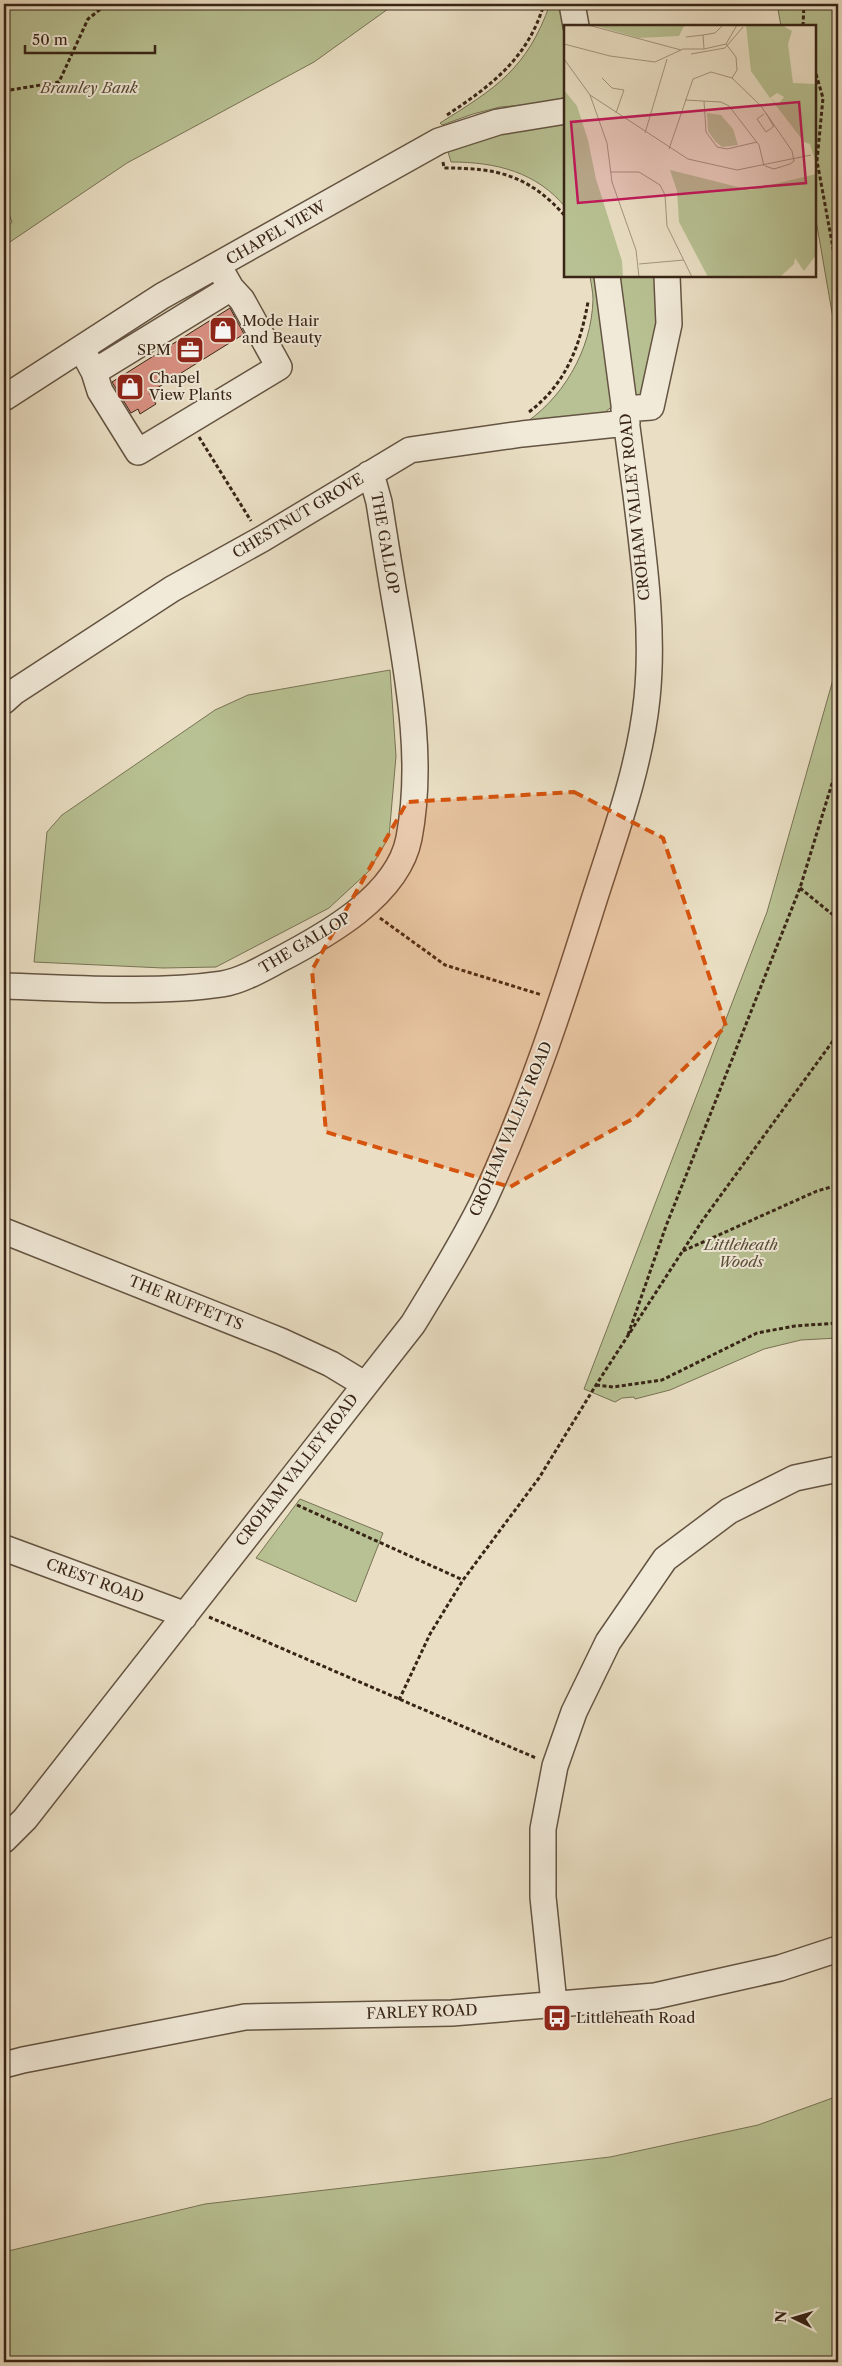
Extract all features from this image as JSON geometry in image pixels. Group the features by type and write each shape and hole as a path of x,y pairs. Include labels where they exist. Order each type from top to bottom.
{"street":[{"path":"572,4 576,25"},
{"name":"CHAPEL VIEW","path":"6,391 162,296 439,141 498,122 564,111"},
{"path":"80,347 94,372 100,391 138,452 279,367 242,300 231,288 218,266"},
{"name":"CROHAM VALLEY ROAD","path":"4,1840 25,1819 194,1616 278,1496 412,1324 453,1258 484,1200 522,1111 562,1002 635,764 647,698 648,658 645,570 607,278"},
{"name":"CHESTNUT GROVE","path":"4,702 14,692 172,589 262,539 410,450 509,436 626,416 652,407 669,324 667,278"},
{"path":"94,372 231,288"},
{"name":"THE GALLOP","path":"4,986 168,989 223,984 247,976 294,952 344,922 364,906 385,884 400,864 409,840 415,784 411,696 379,502 369,474"},
{"name":"THE RUFFETTS","path":"4,1231 281,1342 331,1364 364,1384"},
{"path":"554,2003 543,1897 542,1828 555,1766 574,1712 608,1642 664,1559 729,1510 795,1478 838,1469"},
{"name":"CREST ROAD","path":"4,1548 175,1611 194,1616"},
{"name":"FARLEY ROAD","path":"4,2065 245,2017 452,2013 655,1996 780,1968 838,1949"}],"path":[{"path":"4,91 59,82 88,19 107,4"},
{"path":"123,4 139,6 143,4"},
{"path":"803,25 804,4"},
{"path":"817,77 823,98 817,152"},
{"path":"817,166 838,275"},
{"path":"509,436 508,425 542,402 568,366 578,348 588,300"},
{"path":"190,421 262,539"},
{"path":"626,1340 669,1217 800,888 838,764"},
{"path":"800,888 838,919"},
{"path":"364,906 445,965 562,1002"},
{"path":"399,1700 430,1634 463,1580 539,1478 596,1385 702,1221 838,1034"},
{"path":"683,1251 817,1191 838,1185"},
{"path":"596,1385 613,1387 662,1380 756,1333 795,1326 838,1324"},
{"path":"278,1496 463,1580"},
{"path":"194,1616 555,1766"}],"highlighted area":[{"path":"574,792 663,838 726,1026 636,1117 510,1187 326,1132 312,970 407,802"}],"green space":[{"name":"Bramley Bank","path":"4,4 395,4 314,62 127,163 4,246 4,232 12,222 4,201"},
{"path":"550,4 561,4 564,25 564,96 559,102 500,107 442,125 440,123 478,99 507,75 520,61 541,26"},
{"path":"777,4 838,4 838,347 817,226 817,25 781,25"},
{"path":"561,124 564,125 564,206 542,186 514,172 484,164 451,162 446,145 495,133"},
{"path":"590,278 598,278 614,405 600,416 519,427 549,403 572,372 587,337 591,318"},
{"path":"618,278 659,278 660,322 646,400 636,402"},
{"name":"Littleheath Woods","path":"838,662 838,1338 801,1340 764,1349 670,1390 635,1399 634,1397 622,1398 615,1402 584,1389 767,912"},
{"path":"390,670 396,756 389,837 369,871 329,908 216,967 163,968 34,962 47,832 62,815 215,710 248,695"},
{"path":"300,1499 383,1533 356,1602 256,1558"},
{"path":"838,2096 838,2362 4,2362 4,2252 205,2204 610,2157 758,2125"}],"building":[{"path":"230,308 244,334 149,393 156,404 140,414 138,409 131,413 112,382"}],"place":[{"name":"Mode Hair and Beauty","path":"223,330"},
{"name":"SPM","path":"190,350"},
{"name":"Chapel View Plants","path":"130,387"},
{"name":"Littleheath Road","path":"557,2018"}]}
